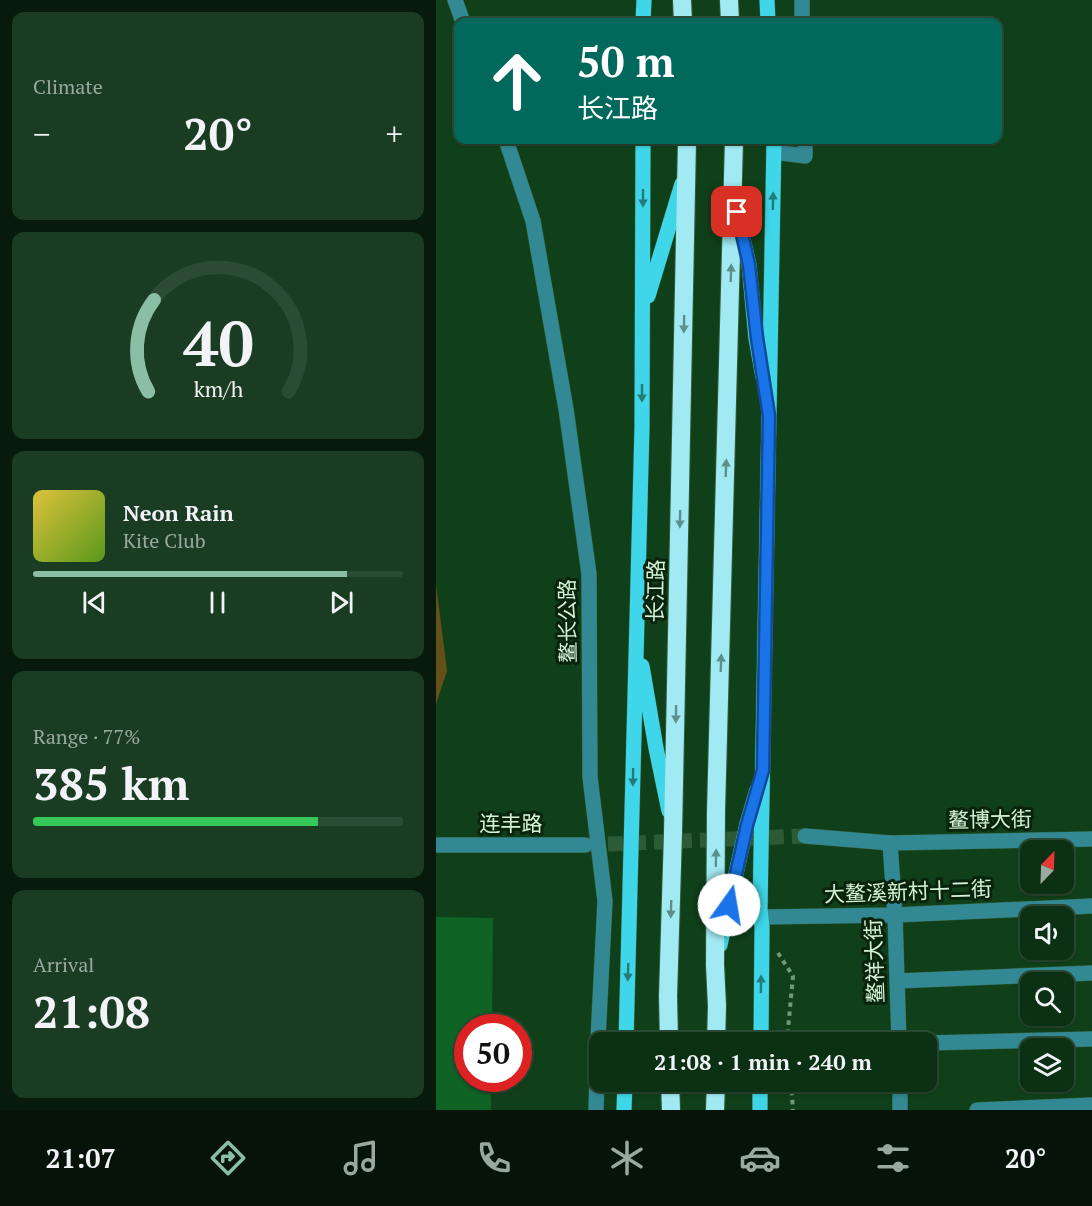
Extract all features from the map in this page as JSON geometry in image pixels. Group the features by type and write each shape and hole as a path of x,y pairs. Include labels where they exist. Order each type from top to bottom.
{"highway":[{"path":"682,0 683,18"},
{"path":"729,0 730,18"},
{"name":"长江路","path":"669,1032 687,144"},
{"path":"716,1032 716,811 734,144"},
{"path":"670,1092 670,1110"},
{"path":"715,1110 716,1092"}],"main road":[{"path":"643,18 644,0"},
{"path":"767,0 768,18"},
{"name":"长江路","path":"626,1032 642,427 643,144"},
{"path":"760,1032 774,146"},
{"path":"643,311 687,166"},
{"path":"733,195 749,265 769,416"},
{"path":"637,636 673,833"},
{"path":"715,965 747,825 763,770"},
{"path":"624,1110 625,1092"},
{"path":"760,1092 760,1110"}],"street":[{"path":"455,0 462,18"},
{"path":"802,0 802,18"},
{"name":"鳌长公路","path":"507,144 533,221 566,409 589,574 590,777 605,901 596,1110"},
{"path":"774,146 805,156 805,144"},
{"path":"805,836 890,843"},
{"name":"鳌博大街","path":"890,843 1092,839"},
{"name":"鳌祥大街","path":"890,843 895,915 898,1032"},
{"name":"连丰路","path":"436,845 585,845"},
{"name":"大鳌溪新村十二街","path":"761,922 1092,906"},
{"path":"897,981 1092,973"},
{"path":"937,1043 1092,1039"},
{"path":"900,1092 901,1110"},
{"path":"977,1110 1092,1105"}],"path":[{"path":"761,922 793,976 788,1032"},
{"path":"792,1092 793,1110"}],"shaded area":[{"path":"436,584 447,671 436,704"}],"building":[{"path":"436,917 493,918 492,1014 454,1014 454,1092 491,1092 491,1110 436,1110"}],"tunnel":[{"path":"585,845 805,836"}],"route":[{"path":"729,905 747,825 763,770 769,416 749,265 737,212"}]}
